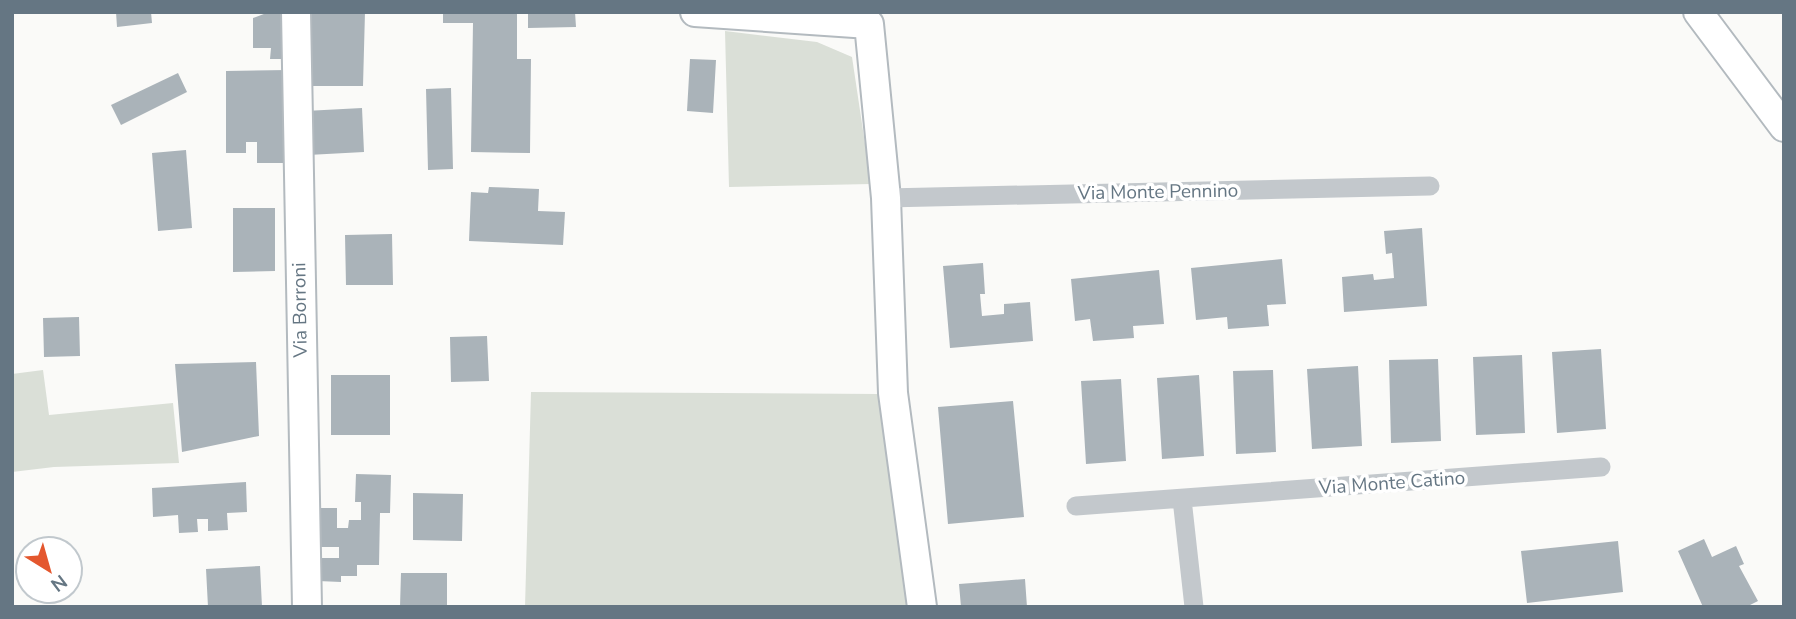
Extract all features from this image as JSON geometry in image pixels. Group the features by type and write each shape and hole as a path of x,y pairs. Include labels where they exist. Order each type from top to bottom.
{"street":[{"name":"Via Borroni","path":"296,12 307,607"},
{"path":"695,12 868,18 886,198 894,393 922,607"},
{"path":"1698,12 1784,127"},
{"name":"Via Monte Pennino","path":"886,198 1430,186"},
{"name":"Via Monte Catino","path":"1076,506 1601,467"},
{"path":"1182,499 1194,607"}],"shaded area":[{"path":"725,31 817,42 852,57 871,184 729,187"},
{"path":"43,370 49,415 173,403 179,463 54,467 12,472 12,374"},
{"path":"531,392 878,394 913,607 525,607"}],"building":[{"path":"116,12 151,12 152,23 117,27"},
{"path":"269,12 285,12 285,59 270,59 271,48 253,48 253,18"},
{"path":"312,12 365,12 363,86 311,86"},
{"path":"443,12 517,12 517,59 531,59 530,153 471,152 473,23 443,23"},
{"path":"528,12 575,12 576,27 528,28"},
{"path":"690,59 716,60 713,113 687,111"},
{"path":"288,70 290,163 257,163 257,142 246,142 246,153 226,153 226,71"},
{"path":"178,73 187,92 121,125 111,105"},
{"path":"451,88 453,169 428,170 426,89"},
{"path":"362,108 364,152 308,155 305,111"},
{"path":"186,150 192,228 158,231 152,153"},
{"path":"489,187 539,189 538,211 565,212 563,245 469,241 471,192 488,193"},
{"path":"233,208 275,208 275,271 233,272"},
{"path":"1422,228 1427,306 1344,312 1342,277 1373,274 1374,280 1394,278 1392,253 1386,254 1384,231"},
{"path":"392,234 393,285 346,285 345,235"},
{"path":"1282,259 1286,304 1267,305 1269,326 1228,329 1227,317 1196,320 1191,268"},
{"path":"983,263 985,294 980,294 982,316 1004,314 1004,304 1030,302 1033,341 950,348 943,266"},
{"path":"1159,270 1164,324 1133,326 1134,338 1093,341 1090,319 1075,321 1071,279"},
{"path":"79,317 80,356 44,357 43,318"},
{"path":"487,336 489,381 451,382 450,337"},
{"path":"1601,349 1606,429 1557,433 1552,352"},
{"path":"1522,355 1525,433 1476,435 1473,357"},
{"path":"1438,359 1441,441 1391,443 1389,360"},
{"path":"256,362 259,436 182,452 175,364"},
{"path":"1358,366 1362,446 1312,449 1307,369"},
{"path":"1273,370 1276,452 1236,454 1233,371"},
{"path":"331,375 390,375 390,435 331,435"},
{"path":"1199,375 1204,456 1162,459 1157,378"},
{"path":"1121,379 1126,461 1086,464 1081,381"},
{"path":"1013,401 1024,517 948,524 938,407"},
{"path":"356,474 391,475 390,513 380,513 379,565 357,565 357,576 341,576 341,582 318,581 318,558 339,558 339,547 319,547 320,508 337,508 337,528 348,528 349,520 361,520 361,502 355,502"},
{"path":"246,482 247,512 227,513 228,530 208,531 208,519 197,519 198,532 179,533 178,515 153,517 152,488"},
{"path":"413,493 463,494 462,541 413,540"},
{"path":"1704,539 1712,557 1736,546 1744,564 1739,566 1758,601 1746,607 1703,607 1678,551"},
{"path":"1618,541 1623,592 1527,603 1521,551"},
{"path":"260,566 262,607 208,607 206,569"},
{"path":"401,573 447,573 447,607 400,607"},
{"path":"1025,579 1027,607 961,607 959,584"}]}
